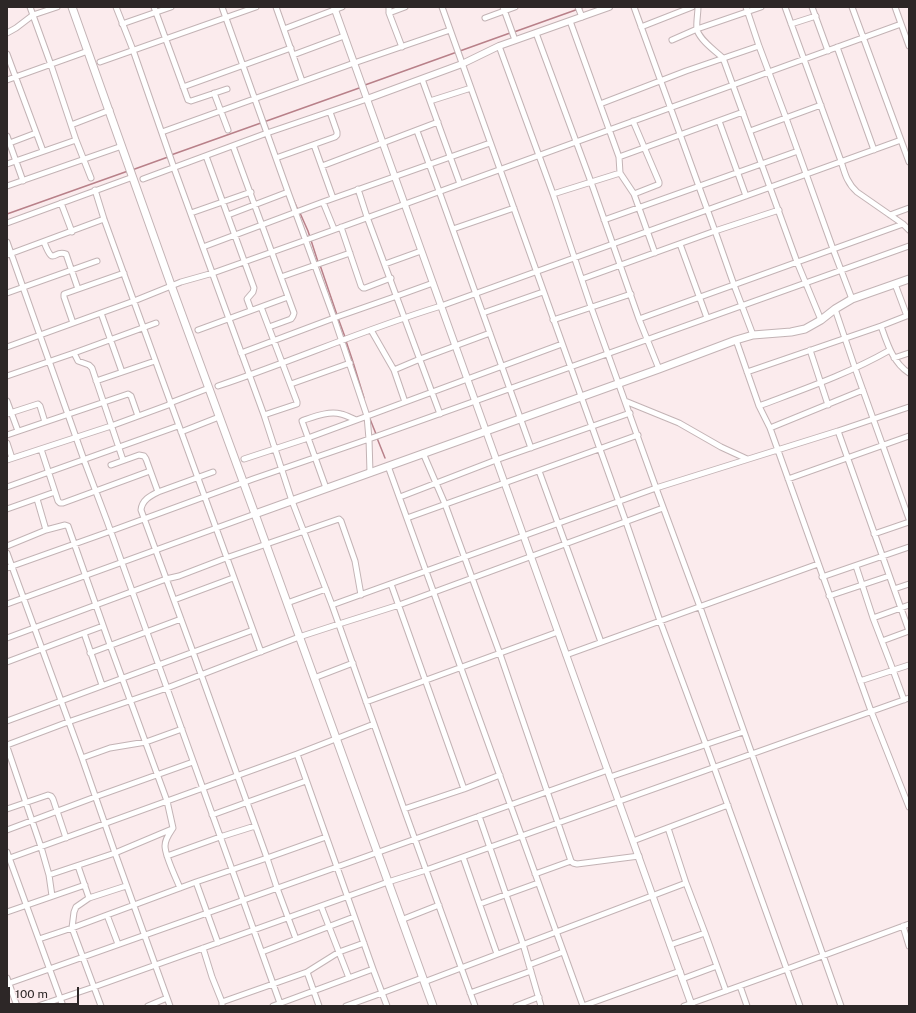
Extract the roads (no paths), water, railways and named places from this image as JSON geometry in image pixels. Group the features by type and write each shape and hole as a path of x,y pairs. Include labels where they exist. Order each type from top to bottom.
{"main road":[{"path":"72,7 110,110 171,286 220,417 432,1006"},
{"path":"255,514 736,340 753,335 791,332 805,329 852,299 909,279"}],"street":[{"path":"30,7 83,160 91,178"},
{"path":"7,33 16,28 32,15 57,7"},
{"path":"116,7 133,50 174,168 264,415 292,501 339,624 475,1006"},
{"path":"122,24 155,10 171,7"},
{"path":"222,7 342,340 367,416 370,473"},
{"path":"100,62 256,7"},
{"path":"276,7 302,81"},
{"path":"284,29 334,8 342,7"},
{"path":"402,46 389,10 405,7"},
{"path":"442,7 660,621 800,1006"},
{"path":"485,18 503,9 515,7"},
{"path":"578,7 582,17"},
{"path":"143,179 267,133 422,79 462,64 499,46 609,7"},
{"path":"634,7 753,335"},
{"path":"641,27 692,7"},
{"path":"698,7 697,29 705,42 723,58 797,262 821,320"},
{"path":"672,40 747,10 761,7"},
{"path":"785,7 848,182 852,188 903,224 909,230"},
{"path":"812,7 828,51"},
{"path":"852,7 909,162"},
{"path":"895,7 909,44"},
{"path":"334,8 692,1005"},
{"path":"503,9 515,40"},
{"path":"155,10 188,100 190,101 227,89"},
{"path":"747,10 852,299"},
{"path":"791,24 816,16"},
{"path":"570,21 619,157 620,173 634,194 655,253"},
{"path":"7,347 100,314 171,286 306,240 901,24"},
{"path":"162,132 302,81 450,30"},
{"path":"536,33 639,319 659,369"},
{"path":"293,55 344,36"},
{"path":"499,46 553,194 591,307 700,607 841,1006"},
{"path":"600,104 759,46"},
{"path":"837,47 874,150"},
{"path":"183,87 291,48"},
{"path":"7,80 88,51"},
{"path":"7,56 43,151"},
{"path":"422,79 460,184"},
{"path":"430,102 471,88"},
{"path":"214,93 228,130"},
{"path":"750,131 821,106"},
{"path":"71,125 110,110"},
{"path":"276,158 314,145 337,135 330,112"},
{"path":"619,157 743,112"},
{"path":"719,120 746,196"},
{"path":"633,121 659,184 634,194"},
{"path":"322,166 438,122"},
{"path":"416,131 453,229 531,448"},
{"path":"8,143 36,133"},
{"path":"7,136 8,143 23,181"},
{"path":"7,164 76,140"},
{"path":"218,386 283,364 405,317 476,294 901,140"},
{"path":"203,247 333,198 490,143"},
{"path":"314,145 333,198"},
{"path":"7,186 122,146"},
{"path":"233,146 294,313 291,319 269,327"},
{"path":"604,220 798,151"},
{"path":"206,156 254,288 253,292 247,299 251,310"},
{"path":"553,194 620,173"},
{"path":"7,223 132,175"},
{"path":"358,189 440,414"},
{"path":"95,190 104,219 260,652"},
{"path":"191,213 251,192"},
{"path":"228,215 288,192"},
{"path":"324,202 334,229"},
{"path":"61,203 72,232"},
{"path":"453,229 514,208"},
{"path":"890,215 909,208"},
{"path":"582,279 715,231 779,210"},
{"path":"9,254 104,219"},
{"path":"639,319 903,224"},
{"path":"341,227 361,286 365,288 391,278"},
{"path":"7,242 9,254 23,287 95,491 111,531 281,1005"},
{"path":"44,242 50,255 53,256 62,253 66,254 78,290"},
{"path":"680,244 707,318"},
{"path":"10,567 243,482 440,414 909,246"},
{"path":"385,264 421,251"},
{"path":"281,277 350,253"},
{"path":"7,293 96,261"},
{"path":"73,323 64,294 124,273"},
{"path":"241,353 433,283"},
{"path":"747,372 881,326 908,315 895,284"},
{"path":"483,313 543,292"},
{"path":"553,320 630,294"},
{"path":"198,330 288,297"},
{"path":"261,307 297,402 296,404 264,415"},
{"path":"835,309 844,339 909,520 874,534"},
{"path":"100,314 122,372"},
{"path":"7,376 156,323"},
{"path":"881,326 894,358 905,371 909,373"},
{"path":"371,330 394,370 405,402"},
{"path":"394,370 490,333"},
{"path":"736,340 759,406 770,428 871,711 909,807"},
{"path":"244,459 308,438 562,344"},
{"path":"810,350 828,405"},
{"path":"759,406 821,383 890,350"},
{"path":"74,353 78,361 90,366 123,460"},
{"path":"894,358 909,353"},
{"path":"96,382 155,361"},
{"path":"291,384 350,364"},
{"path":"7,442 10,459 111,426 209,388"},
{"path":"770,428 863,390"},
{"path":"7,435 128,394 138,416"},
{"path":"7,401 9,414 18,431"},
{"path":"626,401 679,423 721,447 748,459"},
{"path":"9,414 38,404 45,422"},
{"path":"332,605 656,488 909,408"},
{"path":"326,488 302,421 334,412 356,420"},
{"path":"400,497 496,460 630,413"},
{"path":"181,432 220,417"},
{"path":"7,487 178,426"},
{"path":"838,431 909,631 882,641"},
{"path":"407,518 638,436"},
{"path":"788,479 909,436"},
{"path":"41,449 58,502 62,503 150,471"},
{"path":"423,453 445,504 500,654 571,861 577,864 638,856"},
{"path":"111,465 142,455 146,459 158,492"},
{"path":"388,466 583,1006 680,971"},
{"path":"540,471 601,642"},
{"path":"213,472 158,492 147,499 142,505 141,510 194,652 296,939"},
{"path":"7,509 55,492"},
{"path":"37,499 46,530"},
{"path":"52,896 49,875 41,847 7,746 68,722 167,688 299,637 399,605 664,508"},
{"path":"7,604 255,514"},
{"path":"7,638 166,579 179,576 339,519 341,520 355,561 361,594"},
{"path":"7,546 46,530 68,526 167,801 173,828 167,837 165,847 167,856 180,888"},
{"path":"822,577 909,547"},
{"path":"7,553 10,567 23,598 82,758 104,824 170,1006"},
{"path":"566,655 818,564"},
{"path":"38,1006 388,882 463,857 906,699 873,618 856,566"},
{"path":"830,596 889,576"},
{"path":"174,600 233,578"},
{"path":"391,584 464,789"},
{"path":"894,589 909,584"},
{"path":"287,603 326,589"},
{"path":"873,618 909,605"},
{"path":"90,652 181,619"},
{"path":"7,662 103,626"},
{"path":"7,721 253,630"},
{"path":"366,702 558,632"},
{"path":"84,633 102,685"},
{"path":"314,678 353,664"},
{"path":"860,681 909,665"},
{"path":"8,859 297,754 374,724"},
{"path":"82,758 110,748 146,742 182,729"},
{"path":"610,778 743,732"},
{"path":"297,754 387,1006"},
{"path":"7,830 193,762"},
{"path":"17,1006 8,982 337,868 608,770"},
{"path":"404,809 500,775"},
{"path":"212,815 306,781"},
{"path":"7,809 48,795 51,796 66,838"},
{"path":"633,841 728,805"},
{"path":"479,816 523,944 541,1006"},
{"path":"167,856 255,826"},
{"path":"49,875 115,853 173,828"},
{"path":"668,828 686,883 726,991"},
{"path":"39,939 326,837"},
{"path":"7,852 8,859 63,1006"},
{"path":"463,857 497,954"},
{"path":"535,874 571,861"},
{"path":"78,866 89,898"},
{"path":"196,882 218,943"},
{"path":"480,904 538,882"},
{"path":"346,1006 461,968 686,883"},
{"path":"7,912 85,885"},
{"path":"100,1006 72,928 74,912 76,907 89,898 126,886"},
{"path":"401,920 439,905"},
{"path":"321,906 349,978"},
{"path":"107,915 118,944"},
{"path":"262,952 354,917"},
{"path":"684,1006 692,1005 726,991 909,924"},
{"path":"903,926 909,946"},
{"path":"670,946 705,933"},
{"path":"203,948 222,1004 307,972 339,952 364,943"},
{"path":"529,964 563,952"},
{"path":"682,979 717,966"},
{"path":"273,1006 281,1005 373,969"},
{"path":"470,993 531,971"},
{"path":"307,972 319,1006"},
{"path":"740,986 747,1006"},
{"path":"516,1006 539,997"},
{"path":"148,1006 167,998"}],"waterway":[{"path":"514,32 584,7"},
{"path":"365,85 510,33"},
{"path":"171,155 362,87"},
{"path":"132,170 168,157"},
{"path":"7,214 128,171"},
{"path":"293,199 298,210"},
{"path":"300,213 308,231 318,262"},
{"path":"320,265 337,315"},
{"path":"338,318 345,337"},
{"path":"346,341 364,398"},
{"path":"370,419 376,434"},
{"path":"377,438 385,458"}]}
